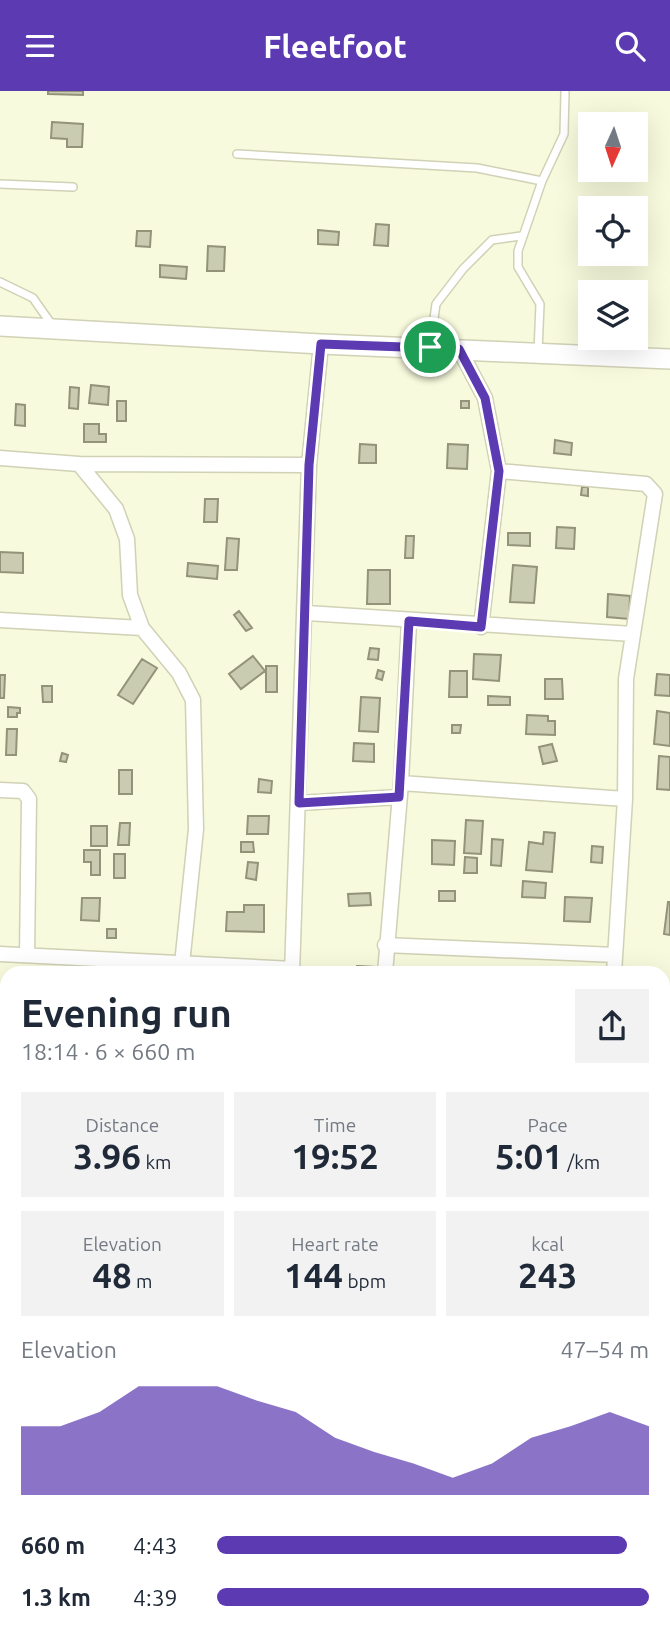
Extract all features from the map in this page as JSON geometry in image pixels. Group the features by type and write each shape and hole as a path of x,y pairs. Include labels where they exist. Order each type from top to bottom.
{"street":[{"path":"0,326 321,344 670,359"},
{"path":"293,966 307,613 309,465 321,344"},
{"path":"459,349 485,398 499,471 481,627"},
{"path":"0,458 79,464 309,465"},
{"path":"79,464 116,509 127,539 130,595 142,628 188,686 195,713 195,829 182,964"},
{"path":"499,471 646,484 653,488 656,500 625,693 625,799 614,966"},
{"path":"307,613 481,627 634,635"},
{"path":"0,620 142,628"},
{"path":"384,966 400,790 409,621"},
{"path":"0,790 23,791 29,799 27,955"},
{"path":"299,803 400,790 625,799"},
{"path":"385,945 615,955"},
{"path":"0,954 214,966"}],"lane":[{"path":"538,352 540,304 518,267 521,236 564,134 565,91"},
{"path":"237,154 477,168 542,181"},
{"path":"0,184 73,187"},
{"path":"430,347 436,304 463,269 492,240 521,236"},
{"path":"0,282 33,298 54,328"}],"building":[{"path":"48,91 83,91 83,95 48,94"},
{"path":"52,122 83,124 82,147 67,147 67,139 51,138"},
{"path":"376,224 389,225 388,246 374,245"},
{"path":"318,230 339,232 338,245 318,244"},
{"path":"137,231 151,231 150,247 136,246"},
{"path":"208,246 225,247 224,271 207,271"},
{"path":"160,265 187,267 186,279 160,277"},
{"path":"91,385 109,387 108,405 89,403"},
{"path":"70,387 79,388 78,409 69,408"},
{"path":"117,401 126,401 126,421 117,421"},
{"path":"461,401 469,401 469,408 461,408"},
{"path":"16,404 25,405 25,426 15,425"},
{"path":"84,424 99,424 99,434 106,434 106,442 84,442"},
{"path":"555,440 572,443 571,455 554,453"},
{"path":"360,444 376,445 376,463 359,463"},
{"path":"448,444 468,445 467,469 447,468"},
{"path":"582,487 588,487 588,496 581,495"},
{"path":"205,499 218,499 217,522 204,522"},
{"path":"557,527 575,528 574,549 556,548"},
{"path":"508,533 530,533 530,546 508,545"},
{"path":"406,536 414,536 413,558 405,558"},
{"path":"227,538 239,539 237,570 225,570"},
{"path":"0,552 23,553 23,573 0,572"},
{"path":"188,563 218,566 217,579 187,576"},
{"path":"513,565 537,567 534,603 510,602"},
{"path":"368,570 390,570 390,604 367,604"},
{"path":"608,594 630,596 629,619 607,617"},
{"path":"239,611 252,628 246,631 234,615"},
{"path":"370,648 379,649 378,660 368,659"},
{"path":"474,654 501,655 499,681 473,679"},
{"path":"253,656 265,671 241,689 229,674"},
{"path":"142,659 157,668 133,704 118,695"},
{"path":"266,666 277,666 277,692 266,692"},
{"path":"378,670 384,672 382,680 376,678"},
{"path":"450,671 467,671 467,697 449,697"},
{"path":"657,674 670,675 670,696 655,695"},
{"path":"0,675 5,675 4,698 0,698"},
{"path":"545,679 562,679 563,699 545,699"},
{"path":"42,686 52,686 52,702 43,702"},
{"path":"488,696 510,697 510,705 488,705"},
{"path":"361,697 380,698 378,732 359,731"},
{"path":"8,707 20,708 17,717 8,717"},
{"path":"657,711 670,713 670,746 654,744"},
{"path":"527,715 548,716 548,721 555,721 555,735 526,734"},
{"path":"452,725 461,725 460,733 452,733"},
{"path":"7,729 17,729 16,755 6,755"},
{"path":"354,743 374,744 374,762 353,761"},
{"path":"552,744 557,761 543,764 539,747"},
{"path":"62,753 68,755 66,762 60,761"},
{"path":"659,756 670,757 670,790 657,789"},
{"path":"119,770 132,770 132,794 119,794"},
{"path":"259,779 272,781 271,793 258,792"},
{"path":"248,816 269,816 268,834 247,834"},
{"path":"466,820 483,821 481,854 464,853"},
{"path":"120,823 130,823 129,845 118,845"},
{"path":"91,826 107,826 107,846 91,846"},
{"path":"544,832 555,833 552,872 526,870 529,842 543,844"},
{"path":"492,839 503,840 501,866 491,865"},
{"path":"432,840 455,841 454,865 432,864"},
{"path":"241,842 253,842 254,852 241,852"},
{"path":"592,846 603,847 602,863 591,862"},
{"path":"84,850 100,850 100,875 91,875 91,862 84,862"},
{"path":"114,854 125,854 125,878 114,878"},
{"path":"465,857 477,858 477,873 464,873"},
{"path":"248,862 258,863 256,880 246,878"},
{"path":"523,881 546,883 545,898 522,897"},
{"path":"439,891 455,891 455,901 439,901"},
{"path":"370,893 371,905 349,906 348,894"},
{"path":"565,897 592,898 590,922 564,921"},
{"path":"82,898 100,898 99,921 81,920"},
{"path":"670,902 670,935 664,934"},
{"path":"244,905 264,905 264,932 226,931 227,912 244,912"},
{"path":"107,929 116,929 116,938 107,938"}],"route":[{"path":"321,344 430,347 459,349 478,382 489,411 499,471 481,627 409,621 399,797 299,803 307,613 309,465 321,344"}]}
